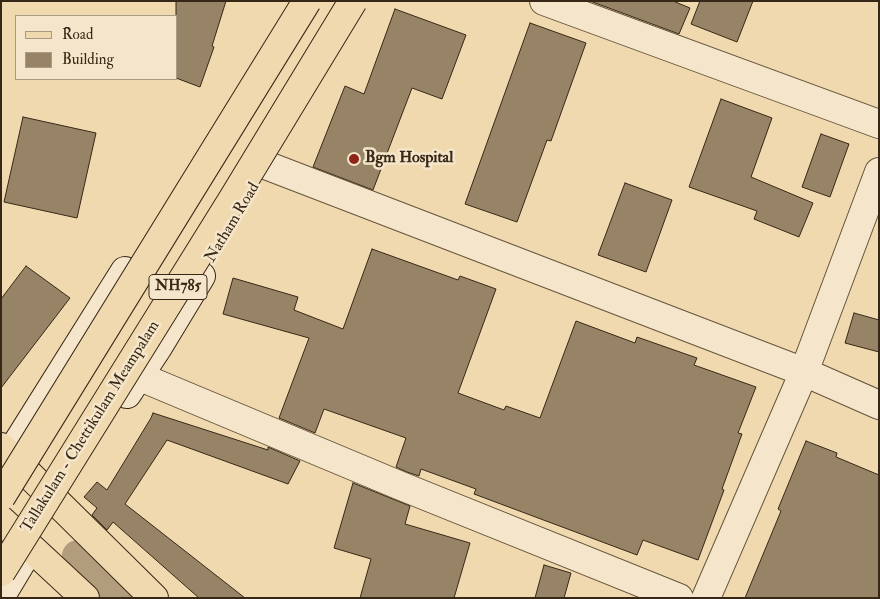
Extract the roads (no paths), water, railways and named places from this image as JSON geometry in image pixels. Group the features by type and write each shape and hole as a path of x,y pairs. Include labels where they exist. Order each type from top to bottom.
{"main road":[{"name":"NH785","path":"1,496 307,1"},
{"name":"Tallakulam - Chettikulam Meampalam","path":"1,572 353,1"},
{"path":"4,457 58,501 154,598"},
{"path":"1,520 86,598"}],"street":[{"path":"4,457 292,1"},
{"name":"Natham Road","path":"1,596 58,501 163,338 368,1"},
{"path":"544,1 879,124"},
{"path":"268,166 804,372 879,405"},
{"path":"706,598 804,372 879,172"},
{"path":"138,376 401,486 679,598"}],"waterway":[{"path":"78,556 119,598"}],"place":[{"name":"Bgm Hospital","path":"354,159"}]}
